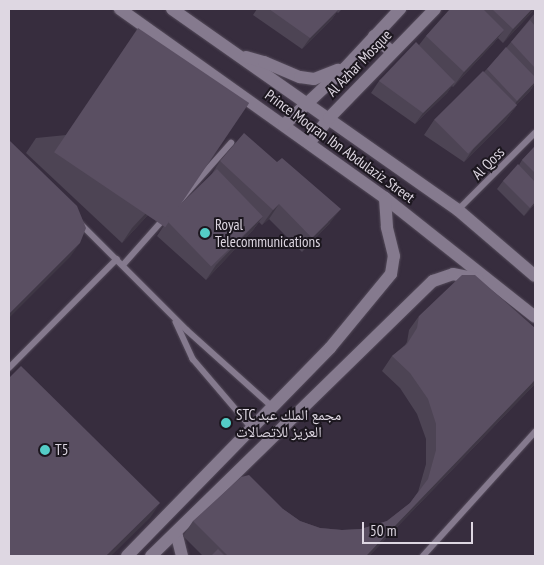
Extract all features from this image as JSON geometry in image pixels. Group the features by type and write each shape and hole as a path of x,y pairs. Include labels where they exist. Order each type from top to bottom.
{"street":[{"name":"Prince Moqran Ibn Abdulaziz Street","path":"120,9 385,198 488,281 535,316"},
{"name":"Prince Moqran Ibn Abdulaziz Street","path":"172,9 458,210 535,276"},
{"name":"Al Azhar Mosque","path":"284,125 345,68 400,9"},
{"name":"Al Azhar Mosque","path":"309,143 329,118 435,9"},
{"path":"374,36 392,52"},
{"path":"236,55 264,62 300,78 314,80 345,68"},
{"path":"127,556 274,408 330,348 391,274 394,256 385,198"},
{"path":"151,556 433,281 453,274 488,281"},
{"path":"176,532 182,556"}],"lane":[{"name":"Al Qoss","path":"458,210 535,134"},
{"path":"123,264 231,143"},
{"path":"76,219 174,317 274,408"},
{"path":"9,368 117,260"},
{"path":"174,317 193,359 253,429"},
{"path":"423,556 535,432"}],"building":[{"path":"269,9 339,9 310,38"},
{"path":"450,9 483,9 504,30 464,72 426,36"},
{"path":"492,9 532,9 513,29"},
{"path":"530,20 535,26 535,68 511,42"},
{"path":"138,28 249,103 165,227 54,152"},
{"path":"416,42 455,82 423,113 379,81"},
{"path":"506,47 535,77 535,82 517,101 487,69"},
{"path":"483,71 517,105 468,154 434,120"},
{"path":"244,133 277,162 282,158 341,209 312,238 279,204 273,210 220,161"},
{"path":"9,140 77,206 86,228 80,243 9,314"},
{"path":"535,146 535,173 522,160"},
{"path":"518,164 535,182 535,202 530,208 503,181"},
{"name":"Royal Telecommunications","path":"217,169 263,216 211,266 165,219"},
{"path":"462,275 475,275 535,328 535,380 366,556 228,556 193,521 241,477 249,475 283,509 300,521 320,528 361,529 387,521 410,503 428,479 436,450 436,424 428,399 410,373 392,356 407,344 417,328 419,316"},
{"name":"T5","path":"21,366 160,503 106,556 9,556 9,378"},
{"path":"218,549 225,556 211,556"}],"place":[{"name":"Royal Telecommunications","path":"205,233"},
{"name":"STC مجمع الملك عبد العزيز للاتصالات","path":"226,423"},
{"name":"T5","path":"45,450"}]}
